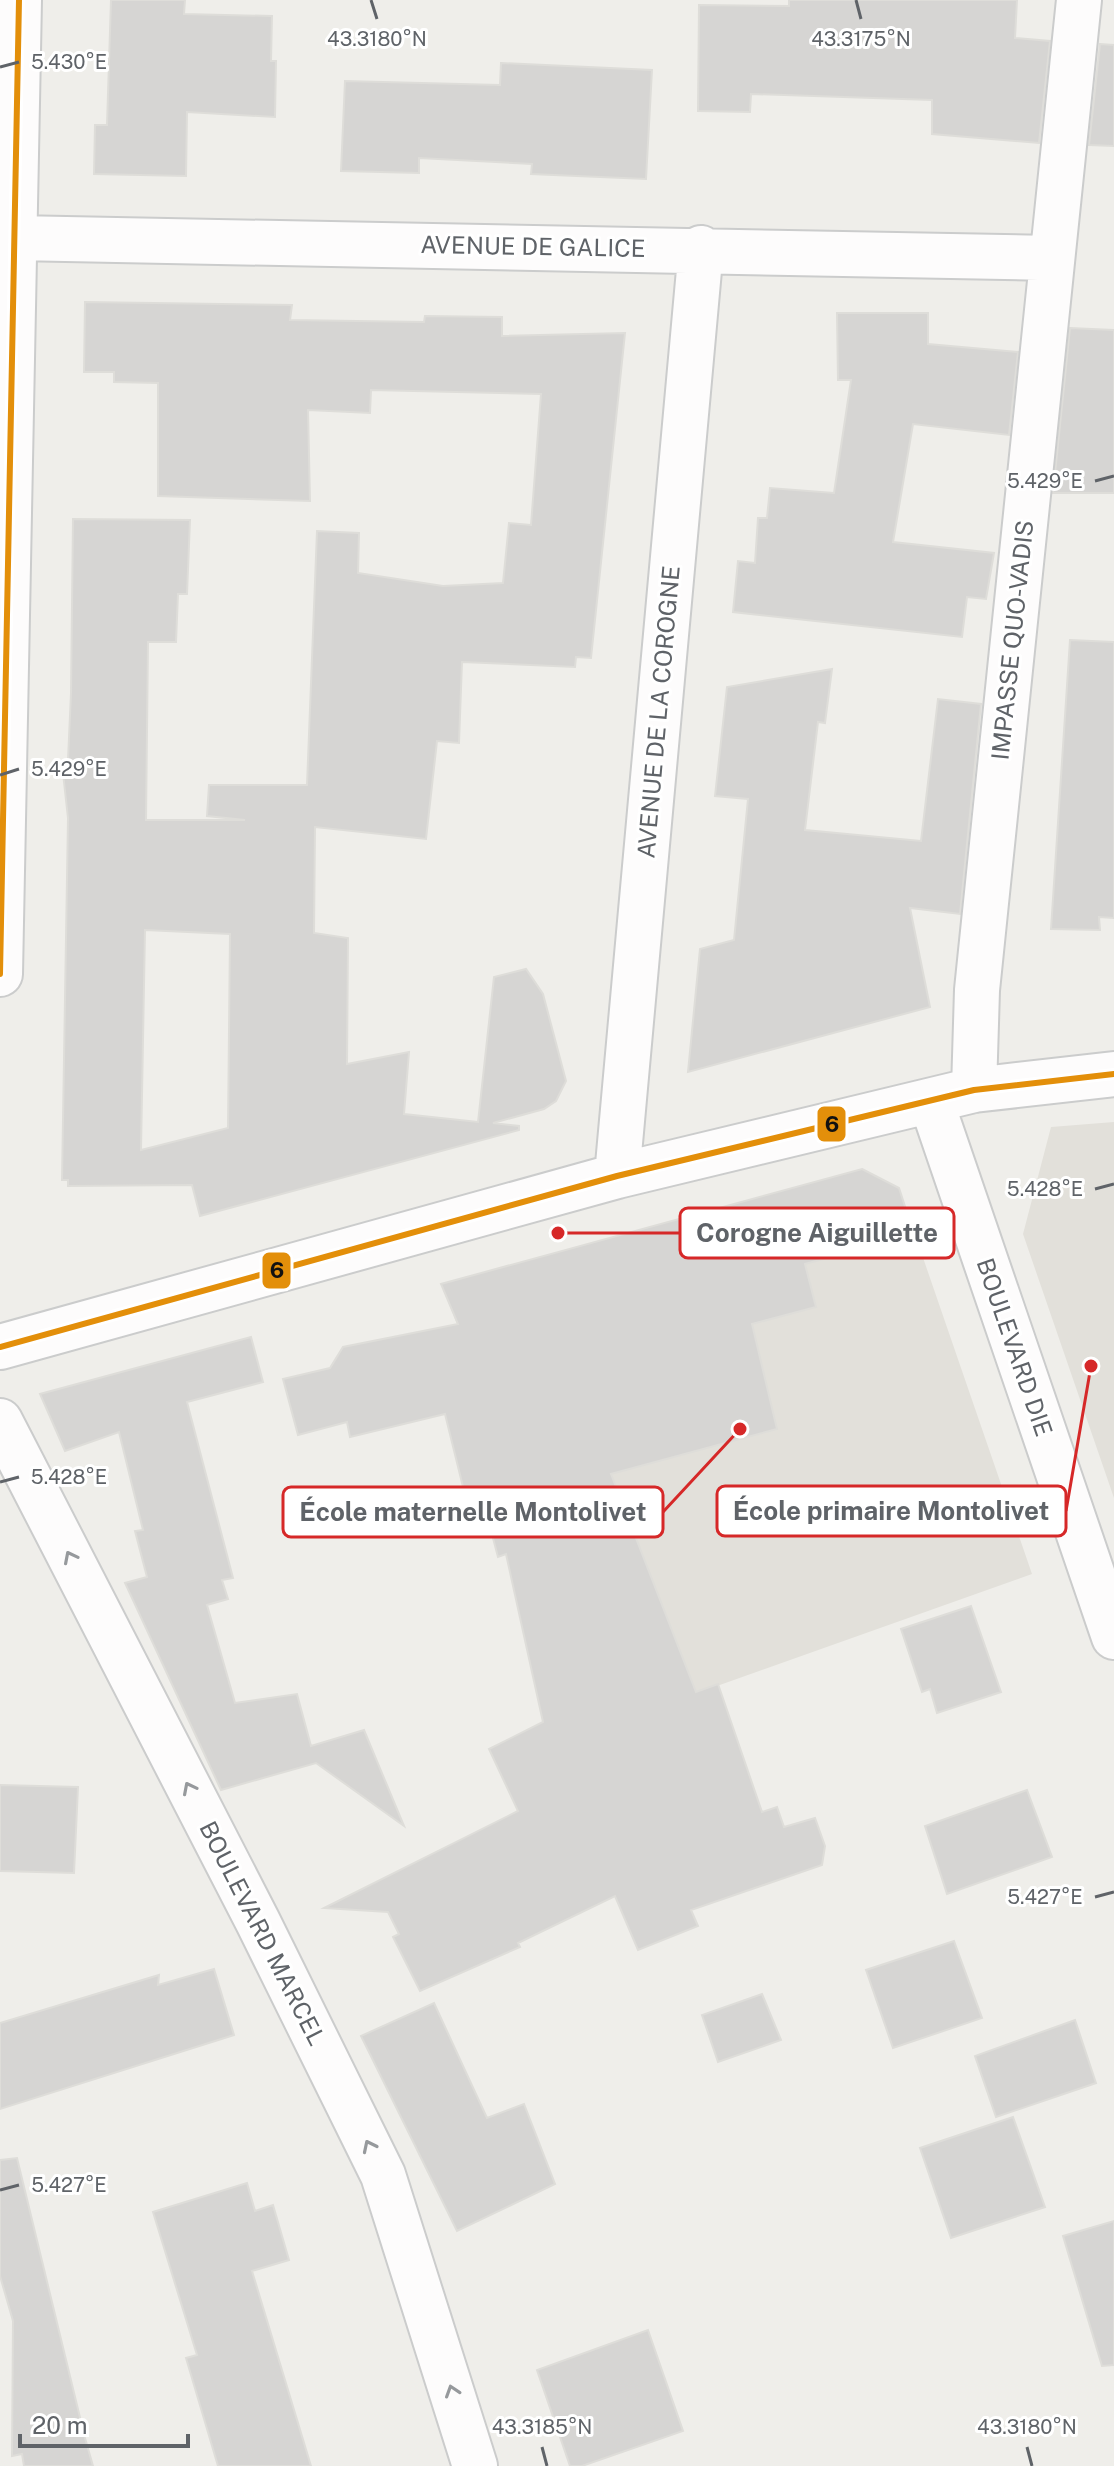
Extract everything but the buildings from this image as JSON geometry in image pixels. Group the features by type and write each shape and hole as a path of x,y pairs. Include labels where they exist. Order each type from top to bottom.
{"street":[{"path":"0,974 19,0"},
{"name":"IMPASSE QUO-VADIS","path":"974,1090 977,990 1079,0"},
{"name":"AVENUE DE GALICE","path":"15,238 701,248 1051,258"},
{"name":"AVENUE DE LA COROGNE","path":"617,1176 701,248"},
{"path":"0,1347 617,1176 974,1090 1114,1074"},
{"name":"BOULEVARD DIE","path":"931,1101 1114,1637"},
{"name":"BOULEVARD MARCEL","path":"0,1421 258,1922 383,2175 475,2466"}],"shaded area":[{"path":"1114,1122 1114,1498 1023,1234 1051,1127"},
{"path":"862,1169 899,1188 1032,1574 616,1722 441,1284"}],"transit line":[{"name":"6","path":"0,974 19,0"},
{"name":"6","path":"0,1347 617,1176 974,1090 1114,1074"}],"place":[{"name":"Corogne Aiguillette","path":"558,1233"},
{"name":"École primaire Montolivet","path":"1091,1366"},
{"name":"École maternelle Montolivet","path":"740,1429"}]}
